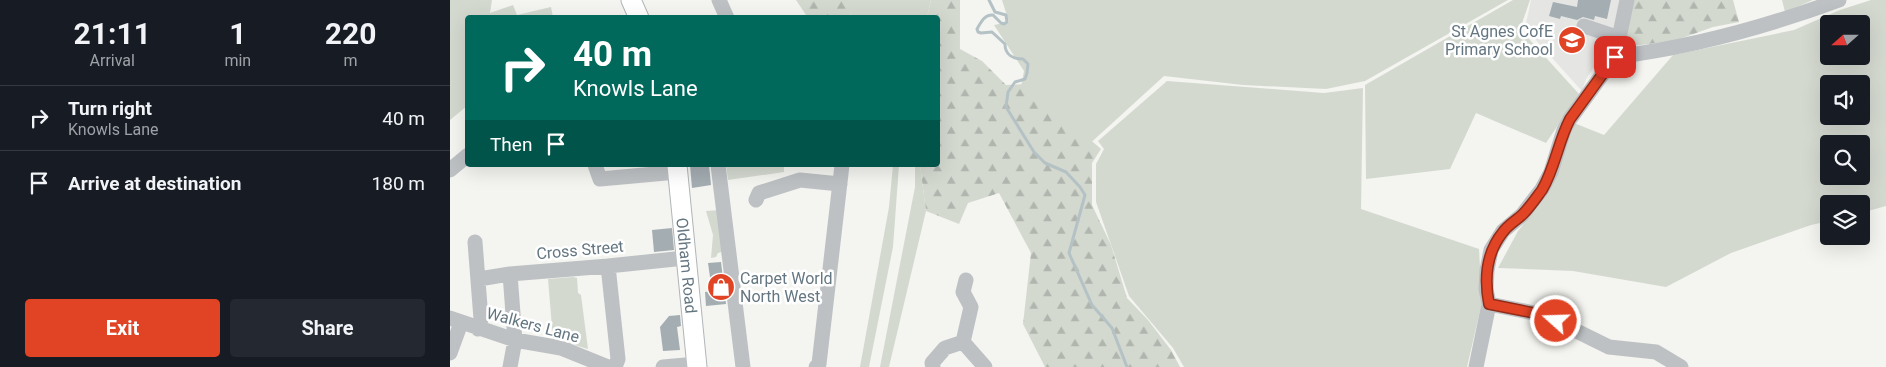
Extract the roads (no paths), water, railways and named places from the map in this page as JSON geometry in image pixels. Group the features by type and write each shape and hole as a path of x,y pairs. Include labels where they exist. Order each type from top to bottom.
{"main road":[{"name":"Oldham Road","path":"677,168 697,365"}],"street":[{"path":"720,0 726,15"},
{"path":"1476,367 1489,304 1486,289 1486,270 1491,250 1503,231 1522,215 1542,189 1551,172 1564,130 1570,119 1615,57 1626,0"},
{"path":"1615,57 1714,40 1788,19 1839,0"},
{"path":"1584,26 1620,38"},
{"path":"450,170 465,158"},
{"path":"596,167 600,180 677,168"},
{"path":"718,167 744,367"},
{"path":"816,367 819,364 842,167"},
{"path":"756,200 759,192 795,180 840,184"},
{"path":"475,242 481,319 478,329"},
{"name":"Cross Street","path":"479,279 510,274 685,258"},
{"path":"608,266 618,359 615,367"},
{"path":"510,274 515,340 510,367"},
{"path":"963,342 971,307 963,292 966,280"},
{"path":"1489,304 1544,315 1610,347 1656,352 1681,367"},
{"path":"450,353 455,320"},
{"name":"Walkers Lane","path":"455,320 515,340 561,348 608,367"},
{"path":"933,367 932,363 945,348 963,342"},
{"path":"963,342 985,367"},
{"path":"663,367 697,365"}],"waterway":[{"path":"989,0 995,12 1006,15 1007,22 1001,23 993,15 990,15 980,24 977,29 978,32 992,32 1005,44 1006,51 1010,56 1023,59 1028,64 1025,79 1015,82 1008,92 1006,107 1034,152 1045,163 1066,172 1085,195 1069,253 1092,305 1112,328 1127,367"}],"place":[{"name":"St Agnes CofE Primary School","path":"1572,40"},
{"name":"Carpet World North West","path":"721,287"}]}
